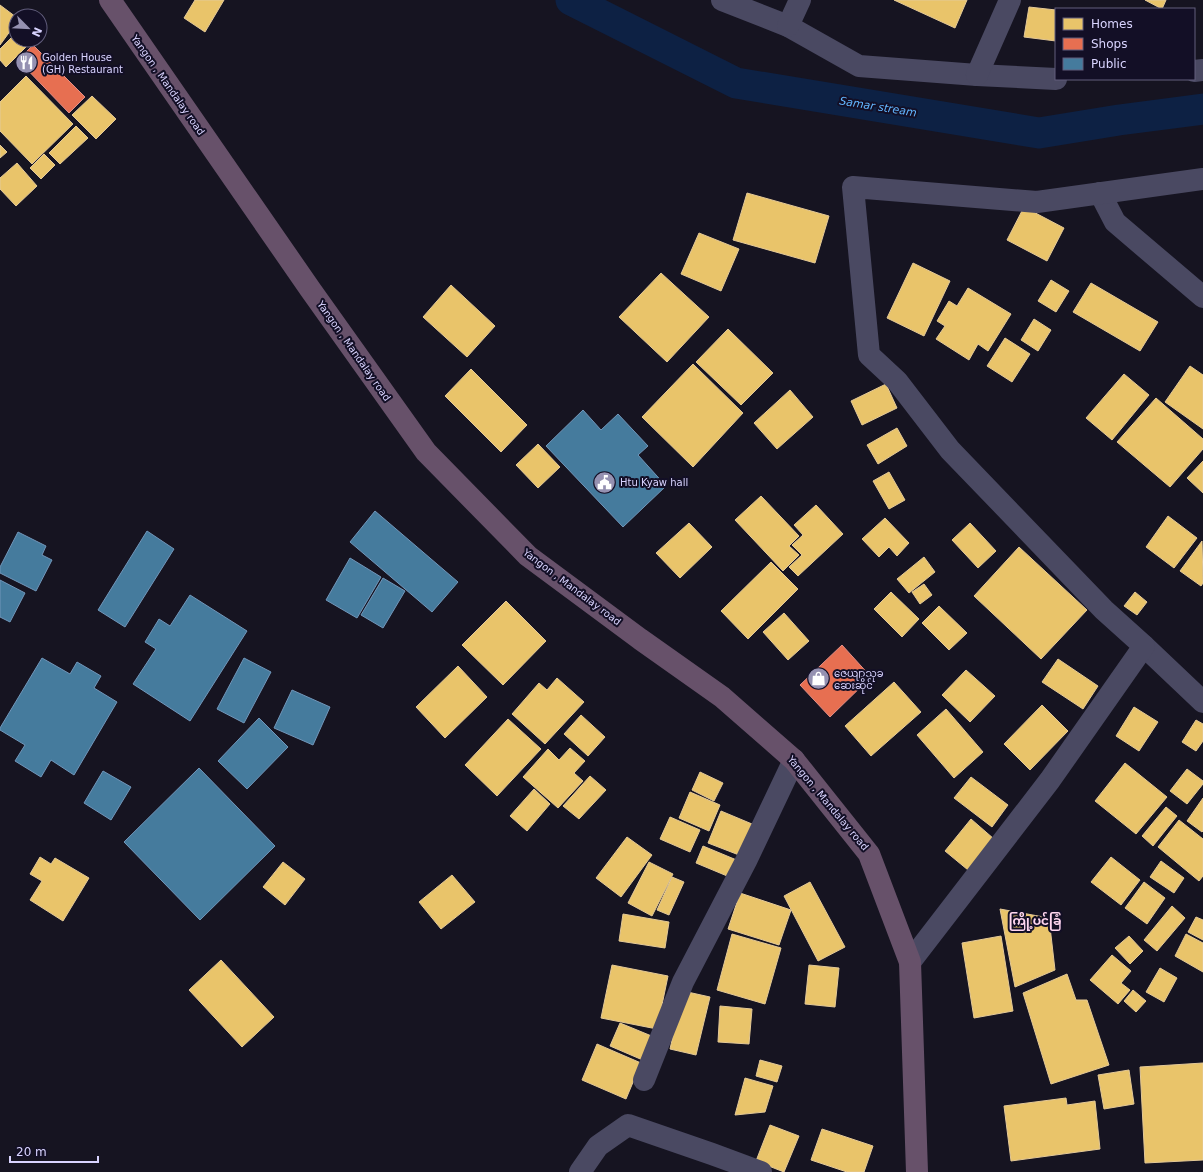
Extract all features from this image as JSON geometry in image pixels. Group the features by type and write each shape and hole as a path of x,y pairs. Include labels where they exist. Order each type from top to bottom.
{"highway":[{"name":"Yangon , Mandalay road","path":"110,0 426,452 528,556 640,639 722,696 794,760 870,854 910,962 917,1172"}],"street":[{"path":"722,0 788,26 859,66 977,75 1055,79"},
{"path":"788,26 800,0"},
{"path":"977,75 1010,0"},
{"path":"1203,178 1037,202 853,187 869,355 898,381 950,450 1104,610 1203,702"},
{"path":"1100,193 1116,222 1203,297"},
{"path":"910,962 1050,780 1144,646"},
{"path":"644,1080 684,982 746,861 794,760"},
{"path":"580,1172 598,1146 628,1125 761,1172"}],"building: Homes":[{"path":"195,0 224,0 205,32 184,18"},
{"path":"894,0 967,0 955,28"},
{"path":"1145,0 1166,0 1162,8"},
{"path":"0,5 8,11 8,34 0,45"},
{"path":"1029,7 1055,10 1055,41 1024,37"},
{"path":"8,41 8,48 25,48 6,67 0,60 0,49"},
{"path":"26,76 73,124 32,164 0,131 0,102"},
{"path":"92,96 116,119 96,139 72,115"},
{"path":"76,126 88,138 60,164 49,153"},
{"path":"0,145 7,152 0,158"},
{"path":"44,154 55,165 41,179 30,168"},
{"path":"17,163 37,186 16,206 0,189 0,178"},
{"path":"747,193 829,216 815,263 733,240"},
{"path":"1024,207 1064,228 1047,261 1007,240"},
{"path":"699,233 739,249 721,291 681,274"},
{"path":"913,263 950,281 924,336 887,318"},
{"path":"661,273 709,317 667,362 619,317"},
{"path":"1051,280 1069,291 1056,312 1038,301"},
{"path":"1091,283 1158,322 1140,351 1073,312"},
{"path":"451,285 495,326 467,357 423,317"},
{"path":"968,288 1011,314 988,351 978,344 969,360 936,339 945,326 937,321 949,301 957,306"},
{"path":"1034,319 1051,330 1038,351 1021,340"},
{"path":"728,329 773,373 741,405 696,362"},
{"path":"1005,338 1030,354 1012,382 987,366"},
{"path":"693,364 743,413 693,467 642,417"},
{"path":"1190,366 1203,375 1203,429 1165,402"},
{"path":"471,369 527,425 501,452 445,396"},
{"path":"1124,374 1149,395 1112,440 1086,418"},
{"path":"886,384 897,408 862,425 851,401"},
{"path":"790,390 813,417 777,449 754,423"},
{"path":"1156,398 1203,439 1203,449 1170,487 1117,442"},
{"path":"897,428 907,446 878,464 867,445"},
{"path":"538,444 560,467 538,488 516,465"},
{"path":"1203,461 1203,493 1187,478"},
{"path":"889,472 905,500 889,509 873,481"},
{"path":"761,496 799,536 789,546 799,555 783,571 735,520"},
{"path":"816,505 843,534 798,576 789,567 802,555 792,545 803,535 794,525"},
{"path":"1168,516 1197,538 1174,568 1146,547"},
{"path":"885,518 909,543 897,556 889,547 879,557 862,539"},
{"path":"689,523 712,547 680,578 656,553"},
{"path":"970,523 996,551 978,568 952,540"},
{"path":"1202,541 1203,583 1201,586 1180,571"},
{"path":"1019,547 1087,610 1041,659 974,596"},
{"path":"924,557 935,572 909,593 897,579"},
{"path":"771,562 798,589 748,639 721,611"},
{"path":"924,584 932,595 920,604 912,592"},
{"path":"891,592 919,619 902,637 874,609"},
{"path":"1135,592 1147,602 1137,615 1124,606"},
{"path":"506,601 546,641 503,685 462,645"},
{"path":"939,606 967,633 949,650 922,623"},
{"path":"784,613 809,641 788,660 763,632"},
{"path":"1058,659 1098,686 1083,709 1042,682"},
{"path":"458,666 487,697 445,738 416,707"},
{"path":"966,670 995,696 970,722 942,695"},
{"path":"557,678 584,702 545,744 512,714 539,683 547,690"},
{"path":"894,682 921,712 871,756 845,726"},
{"path":"1042,705 1068,731 1030,770 1004,744"},
{"path":"1134,707 1158,722 1139,751 1116,736"},
{"path":"946,709 983,752 954,778 917,735"},
{"path":"581,715 605,737 588,756 564,734"},
{"path":"508,719 541,749 497,796 465,765"},
{"path":"1196,720 1203,724 1203,741 1196,751 1182,742"},
{"path":"570,748 585,761 574,773 583,781 558,808 523,777 548,749 559,760"},
{"path":"1125,763 1167,797 1136,834 1095,801"},
{"path":"1187,769 1203,781 1203,784 1187,804 1170,791"},
{"path":"700,772 723,783 714,801 692,790"},
{"path":"590,776 606,790 579,819 563,806"},
{"path":"971,777 1008,805 992,827 954,798"},
{"path":"534,789 550,804 527,831 510,816"},
{"path":"690,792 720,805 709,831 679,818"},
{"path":"1203,798 1203,831 1202,832 1187,821"},
{"path":"1166,807 1177,816 1153,846 1142,836"},
{"path":"721,811 752,824 739,855 708,843"},
{"path":"670,817 700,830 690,852 660,839"},
{"path":"971,819 994,839 968,870 945,851"},
{"path":"1179,820 1203,839 1203,876 1199,881 1158,847"},
{"path":"627,837 652,855 621,897 596,878"},
{"path":"703,846 739,861 732,878 696,863"},
{"path":"40,857 51,864 55,858 89,878 63,921 30,900 42,881 30,874"},
{"path":"1111,857 1140,880 1121,905 1091,882"},
{"path":"1161,861 1184,878 1174,893 1150,877"},
{"path":"283,862 305,879 285,905 263,887"},
{"path":"649,862 673,874 652,916 628,903"},
{"path":"452,875 475,902 441,929 419,902"},
{"path":"672,877 684,882 669,915 657,910"},
{"path":"810,882 845,947 818,961 784,896"},
{"path":"1144,882 1165,898 1147,924 1125,908"},
{"path":"740,893 791,910 779,945 728,929"},
{"path":"1172,906 1185,918 1157,951 1144,940"},
{"path":"1000,909 1049,918 1055,970 1015,987"},
{"path":"623,914 669,922 665,948 619,941"},
{"path":"1196,917 1203,920 1203,940 1188,932"},
{"path":"732,934 781,948 765,1004 717,990"},
{"path":"1186,934 1203,943 1203,972 1175,956"},
{"path":"1001,936 1013,1011 974,1018 962,943"},
{"path":"1129,936 1143,951 1130,964 1115,948"},
{"path":"1112,955 1131,971 1121,983 1130,990 1118,1004 1090,980"},
{"path":"221,960 274,1017 242,1047 189,990"},
{"path":"612,965 668,976 657,1029 601,1018"},
{"path":"809,965 839,968 835,1007 805,1004"},
{"path":"1160,968 1177,978 1164,1002 1146,992"},
{"path":"1067,974 1076,1000 1087,1000 1109,1065 1051,1084 1023,993"},
{"path":"1133,990 1146,1001 1136,1012 1124,1001"},
{"path":"683,991 710,997 696,1055 670,1049"},
{"path":"720,1006 752,1009 749,1044 718,1042"},
{"path":"620,1023 654,1037 645,1061 610,1046"},
{"path":"597,1044 641,1063 626,1099 582,1080"},
{"path":"760,1060 782,1066 777,1082 756,1076"},
{"path":"1203,1063 1203,1160 1145,1163 1140,1067"},
{"path":"1129,1070 1134,1104 1104,1109 1098,1075"},
{"path":"745,1078 773,1086 765,1112 735,1115"},
{"path":"1066,1098 1067,1105 1095,1101 1100,1149 1011,1161 1004,1106"},
{"path":"770,1125 799,1136 784,1172 756,1161"},
{"path":"822,1129 873,1146 864,1172 847,1172 811,1160"}],"building: Shops":[{"path":"30,48 36,48 85,97 69,113 18,60"},
{"path":"842,645 871,677 830,717 800,685"}],"building: Public":[{"path":"583,410 601,430 618,414 648,446 638,455 666,486 623,527 546,446"},
{"path":"375,511 458,582 432,612 350,542"},
{"path":"147,531 174,549 125,627 98,610"},
{"path":"18,532 46,546 42,555 52,560 36,591 0,573 0,567"},
{"path":"350,558 381,577 357,618 326,600"},
{"path":"383,578 405,591 383,628 361,615"},
{"path":"0,580 25,593 10,622 0,617"},
{"path":"190,595 247,631 190,721 133,684 156,649 145,642 159,619 170,626"},
{"path":"42,658 70,674 77,662 101,676 94,688 117,702 74,775 51,760 41,777 15,761 25,745 0,730"},
{"path":"244,658 271,672 244,723 217,709"},
{"path":"292,690 330,707 313,745 274,728"},
{"path":"259,718 288,747 247,789 218,761"},
{"path":"199,768 275,846 200,920 124,842"},
{"path":"103,771 131,787 111,820 84,803"}],"waterway":[{"name":"Samar stream","path":"571,0 736,83 1039,133 1119,120 1203,109"}],"place":[{"name":"Golden House (GH) Restaurant","path":"27,63"},
{"name":"Htu Kyaw hall","path":"604,482"},
{"name":"ဇေယျာသုခ ဆေးဆိုင်","path":"819,679"}],"district":[{"name":"ကြို့ပင်ခြံ","path":"1035,921"}]}
